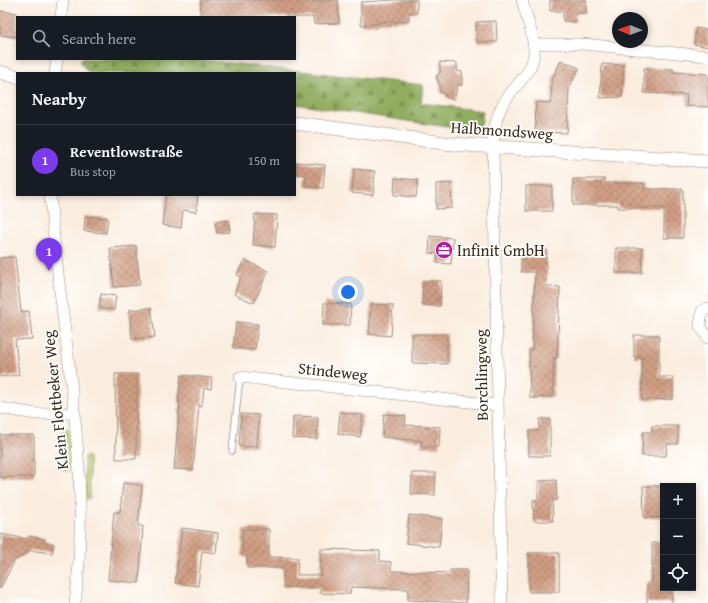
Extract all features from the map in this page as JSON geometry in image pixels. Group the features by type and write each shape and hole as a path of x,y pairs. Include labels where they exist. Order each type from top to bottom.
{"street":[{"path":"61,16 63,0"},
{"path":"522,0 534,44 582,44 708,56"},
{"name":"Borchlingweg","path":"502,603 493,147 496,118 502,105 532,64 534,44"},
{"path":"55,72 57,60"},
{"path":"0,72 16,77"},
{"name":"Halbmondsweg","path":"296,122 452,144 708,161"},
{"name":"Klein Flottbeker Weg","path":"50,196 74,413 80,485 80,538 75,603"},
{"path":"708,308 702,311 700,326 708,338"},
{"name":"Stindeweg","path":"240,378 497,405"},
{"path":"0,408 36,414 74,413"}],"lane":[{"name":"Stindeweg","path":"232,451 240,378"}],"green space":[{"path":"81,60 203,60 423,85 421,103 483,111 480,132 296,104 296,72 88,72 81,63"},
{"path":"63,429 68,429 70,470 65,471"},
{"path":"84,457 89,457 90,499 86,499"}],"building":[{"path":"201,0 301,0 301,2 338,0 339,23 314,24 313,17 296,16 200,16"},
{"path":"417,0 417,13 409,13 409,21 378,22 378,24 361,25 361,2"},
{"path":"550,0 586,0 586,13 575,13 576,22 563,21 563,11 550,11"},
{"path":"0,11 17,13 16,37 0,35"},
{"path":"496,21 497,42 477,42 476,22"},
{"path":"696,28 708,30 708,47 694,44"},
{"path":"561,60 579,68 569,88 567,133 535,132 536,102 551,103 552,80"},
{"path":"440,62 457,63 457,71 462,72 462,85 457,85 454,99 447,98 444,93 440,93 440,85 437,75 440,73"},
{"path":"602,64 624,65 622,97 600,98"},
{"path":"644,68 673,69 673,72 708,74 708,107 686,106 687,95 644,93"},
{"path":"296,162 325,165 323,188 305,186 306,175 296,174"},
{"path":"354,169 375,171 373,195 352,193"},
{"path":"395,178 418,180 416,197 394,195"},
{"path":"573,179 605,179 605,183 644,183 644,189 683,189 683,238 664,238 664,208 618,208 618,205 573,205"},
{"path":"451,183 452,208 436,209 436,184"},
{"path":"526,186 552,186 552,211 526,211"},
{"path":"166,196 198,196 196,212 183,210 181,228 162,225"},
{"path":"255,214 277,215 275,247 253,245"},
{"path":"85,216 108,218 106,233 84,231"},
{"path":"228,220 230,232 217,233 215,222"},
{"path":"430,236 453,238 451,264 437,263 438,254 429,253"},
{"path":"136,246 140,285 114,287 110,248"},
{"path":"616,248 642,248 642,273 616,273"},
{"path":"521,250 546,250 546,286 560,287 557,358 554,359 553,397 530,398 529,350 532,350 535,272 521,272"},
{"path":"15,257 21,312 29,311 32,339 15,340 19,375 0,377 0,258"},
{"path":"244,260 268,271 254,303 234,294 241,277 237,275"},
{"path":"423,281 441,281 440,306 422,305"},
{"path":"101,294 116,296 114,310 99,308"},
{"path":"324,303 351,304 350,325 323,325"},
{"path":"371,304 393,305 391,336 369,334"},
{"path":"151,308 155,337 132,339 129,310"},
{"path":"236,322 258,324 255,350 233,348"},
{"path":"412,334 447,334 447,364 412,363"},
{"path":"634,335 659,335 659,377 673,377 673,399 642,400 642,357 634,357"},
{"path":"115,374 137,374 136,459 116,459"},
{"path":"181,375 212,378 211,389 204,388 202,406 199,405 193,470 174,469"},
{"path":"340,412 363,415 360,437 338,434"},
{"path":"241,414 259,415 257,447 239,446"},
{"path":"384,414 406,416 405,425 440,427 439,447 421,447 422,441 382,437"},
{"path":"293,416 318,417 317,439 292,438"},
{"path":"540,419 550,419 550,456 529,456 529,431 539,431"},
{"path":"652,426 678,426 678,444 667,444 666,456 642,456 643,432 652,432"},
{"path":"0,435 34,435 34,477 0,477"},
{"path":"412,473 436,473 435,495 411,494"},
{"path":"556,480 557,500 552,500 553,521 534,521 533,500 538,500 538,481"},
{"path":"123,483 142,485 138,526 143,526 139,583 108,580 114,512 120,512"},
{"path":"643,486 660,486 660,517 644,518"},
{"path":"409,515 442,519 439,547 406,543"},
{"path":"182,528 218,533 216,553 202,551 198,586 175,583"},
{"path":"243,529 269,529 269,557 298,558 297,575 321,575 321,549 380,551 380,561 391,562 391,571 450,573 450,570 467,570 466,603 408,600 408,589 351,587 350,594 320,593 320,588 283,587 283,568 247,568 247,556 242,556"},
{"path":"0,534 28,539 28,536 45,539 44,542 54,544 52,553 28,550 28,553 15,560 0,589"},
{"path":"652,543 660,543 660,591 672,591 672,603 647,603 647,583 652,583"},
{"path":"529,553 559,553 559,592 529,592"}],"place":[{"name":"Infinit GmbH","path":"444,250"},
{"name":"Reventlowstraße","path":"49,271"}]}
